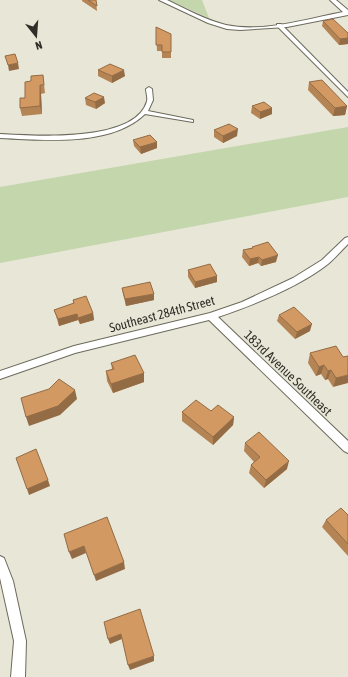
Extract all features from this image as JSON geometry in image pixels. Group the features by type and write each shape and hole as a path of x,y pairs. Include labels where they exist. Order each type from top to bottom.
{"street":[{"path":"162,0 211,22 226,27 247,29 348,13"},
{"path":"332,0 348,13"},
{"path":"279,25 348,95"},
{"path":"0,136 64,138 81,137 109,130 127,124 138,118 144,112 151,100 149,89"},
{"path":"144,112 191,121"},
{"name":"Southeast 284th Street","path":"0,375 74,350 211,316 245,304 296,280 325,262 348,240"},
{"name":"183rd Avenue Southeast","path":"211,316 348,448"},
{"path":"0,562 7,581 20,641 18,677"}],"green space":[{"path":"169,0 202,0 209,18"},
{"path":"348,127 348,197 0,263 0,187"}],"building":[{"path":"88,0 96,0 97,6"},
{"path":"333,19 348,33 348,38 340,39 323,21"},
{"path":"156,27 171,34 171,52 162,52 162,45 156,45"},
{"path":"15,54 18,63 8,65 5,56"},
{"path":"110,64 124,70 112,76 98,70"},
{"path":"43,75 44,85 40,85 40,106 20,108 20,98 25,98 25,82 31,81 31,76"},
{"path":"322,80 347,106 335,108 309,82"},
{"path":"94,93 104,97 95,102 85,98"},
{"path":"264,102 272,108 260,112 252,106"},
{"path":"229,124 238,129 223,136 214,130"},
{"path":"150,135 157,142 140,147 133,140"},
{"path":"268,242 278,255 262,260 259,257 250,259 243,250 253,248 252,247"},
{"path":"210,264 217,276 195,282 188,270"},
{"path":"150,282 154,294 125,299 122,288"},
{"path":"86,296 93,313 78,318 77,314 58,319 54,310 74,303 73,300"},
{"path":"294,307 312,324 297,332 279,315"},
{"path":"336,346 343,357 348,356 348,375 336,378 331,370 328,371 324,365 319,367 310,353"},
{"path":"135,355 144,373 111,384 106,371 114,369 111,363"},
{"path":"59,379 75,390 58,406 26,417 21,398 49,389"},
{"path":"196,400 211,411 218,405 234,417 213,437 182,412"},
{"path":"259,432 289,461 266,480 251,465 260,457 245,443"},
{"path":"36,449 48,480 27,489 16,458"},
{"path":"341,508 348,515 348,544 326,520"},
{"path":"107,517 124,562 94,575 84,546 69,552 64,534"},
{"path":"140,609 154,656 128,665 121,634 108,639 104,622"}]}
